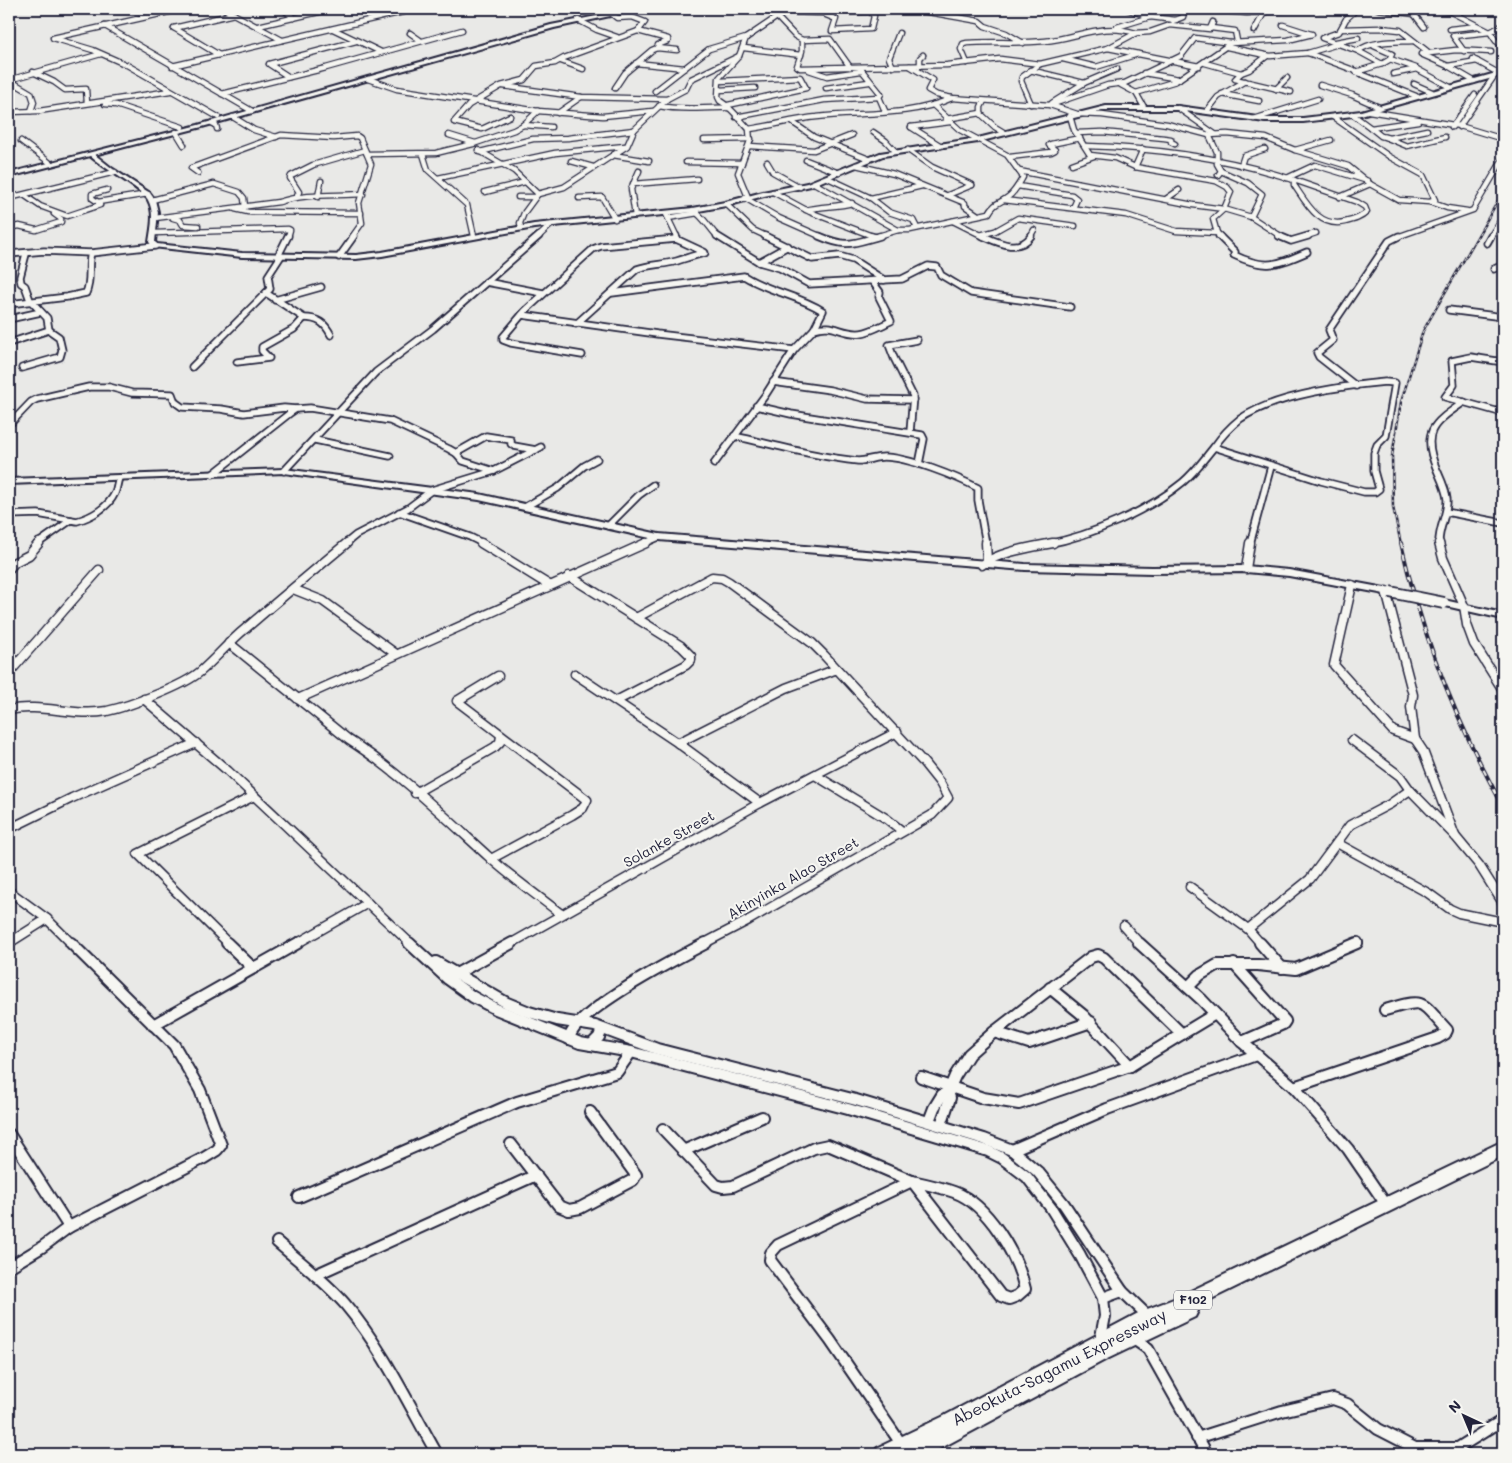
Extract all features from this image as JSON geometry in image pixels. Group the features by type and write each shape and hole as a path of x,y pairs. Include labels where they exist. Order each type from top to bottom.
{"highway":[{"name":"Abeokuta-Sagamu Expressway","path":"884,1454 907,1450 1183,1304 1503,1148"},
{"name":"Abeokuta-Sagamu Expressway","path":"1099,1349 1132,1338 1155,1320 1503,1158"}],"main road":[{"path":"9,173 368,79 578,20 628,9"},
{"path":"9,173 92,155 233,117 250,110 549,24 640,9"}],"street":[{"path":"182,9 53,38 101,54 148,76 218,118"},
{"path":"224,9 282,40"},
{"path":"283,9 294,18"},
{"path":"258,26 332,9"},
{"path":"172,66 416,9"},
{"path":"772,9 781,12 822,13 914,10 929,12 978,21 1006,33 1023,43"},
{"path":"929,12 936,9"},
{"path":"1127,9 1150,16 1176,20"},
{"path":"1170,25 1169,23 1184,16 1184,9"},
{"path":"1199,9 1264,13 1294,9"},
{"path":"1320,9 1344,9"},
{"path":"1322,38 1341,29 1346,19 1357,9"},
{"path":"1378,9 1414,14 1419,12 1419,9"},
{"path":"1428,9 1449,12 1472,9"},
{"path":"150,10 158,14"},
{"path":"822,13 836,19 832,31 837,32 871,29 874,16 870,11"},
{"path":"656,91 711,47 746,38 777,17 781,12"},
{"path":"1449,12 1490,32 1496,41 1503,46"},
{"path":"1254,31 1264,13"},
{"path":"219,54 174,28 234,14"},
{"path":"612,14 618,18 632,17 643,21 644,24 638,31"},
{"path":"1414,14 1424,27"},
{"path":"967,63 962,49 963,44 1002,48 1117,27 1150,16"},
{"path":"777,17 802,40 830,38 850,67"},
{"path":"578,20 597,30 617,37"},
{"path":"1211,28 1213,22"},
{"path":"1381,28 1384,22"},
{"path":"1117,27 1136,33 1150,32 1170,25 1211,28 1235,31 1237,41"},
{"path":"1284,25 1358,51 1382,64"},
{"path":"105,26 250,110"},
{"path":"1450,29 1478,26"},
{"path":"1464,51 1453,36 1490,32 1503,26"},
{"path":"333,28 381,52"},
{"path":"1341,29 1381,28 1400,30 1427,51"},
{"path":"222,94 462,30"},
{"path":"510,116 482,129 454,122 466,106 501,86 527,78 531,70 536,66 561,61 564,58 617,37 638,31 668,39 668,41 658,45 657,48 642,57 625,74 615,88"},
{"path":"410,32 420,40"},
{"path":"893,67 889,58 899,33"},
{"path":"1031,104 1021,81 1022,77 1030,70 1040,64 1061,58 1108,48 1136,33"},
{"path":"910,66 933,80 928,90 937,95 984,101 1050,104 1080,96 1108,85 1121,85 1168,60 1181,56 1195,38 1231,43 1237,41 1288,40 1312,34"},
{"path":"746,38 744,48 735,64 719,78 720,100 749,129 749,146 738,173 746,198 779,218 812,231 831,243 846,245 898,230 917,228 989,213 993,205 1004,200 1018,186 1023,177 1010,158 948,120 933,105"},
{"path":"1227,47 1267,56 1308,52 1358,38"},
{"path":"659,106 677,110 728,106 806,88 802,83 803,78 798,74 800,68 797,66 801,55 802,40"},
{"path":"289,77 269,64 356,41"},
{"path":"1358,51 1372,45 1413,41"},
{"path":"1136,93 1179,79 1231,43"},
{"path":"1356,71 1382,64 1390,59 1392,54 1372,45"},
{"path":"657,48 677,50"},
{"path":"744,48 801,55"},
{"path":"1000,59 1002,48"},
{"path":"1108,48 1200,66"},
{"path":"1485,83 1421,54 1427,51 1491,52"},
{"path":"1308,52 1356,71 1367,78 1416,96"},
{"path":"9,80 101,54"},
{"path":"1061,58 1096,67 1140,54"},
{"path":"518,197 537,195 564,186 613,155 627,146 634,130 651,116 653,111 687,87 691,79 739,56"},
{"path":"920,66 920,58 923,56"},
{"path":"1267,56 1249,70 1242,72 1234,78 1291,92"},
{"path":"1453,126 1485,83 1499,72 1469,57"},
{"path":"808,69 827,76 860,69 967,63 1000,59 1040,64"},
{"path":"1390,59 1417,69 1450,87"},
{"path":"561,61 583,69"},
{"path":"1448,66 1477,61"},
{"path":"1205,62 1242,72"},
{"path":"636,63 682,69"},
{"path":"800,68 850,67 860,69 881,94 879,97 885,111"},
{"path":"1050,104 1084,83 1116,69"},
{"path":"1393,74 1417,69"},
{"path":"1030,70 1084,83"},
{"path":"32,72 54,82 65,90 86,89 90,104"},
{"path":"705,73 724,74"},
{"path":"1144,73 1179,79"},
{"path":"720,81 800,77"},
{"path":"1276,89 1287,78"},
{"path":"368,79 397,89 538,111 603,116 653,111"},
{"path":"9,80 31,93 34,102 31,111"},
{"path":"9,254 44,251 91,253 155,246 242,255 339,256 382,254 521,228 635,216 696,212 746,198 814,183 869,159 895,151 978,140 1106,108 1178,108 1254,119 1303,120 1361,113 1475,80"},
{"path":"1207,111 1222,94 1244,81"},
{"path":"826,88 869,82"},
{"path":"1461,127 1485,83"},
{"path":"1414,84 1432,92"},
{"path":"1121,85 1136,93 1144,107"},
{"path":"1320,85 1352,95 1379,107"},
{"path":"501,86 552,95 682,99"},
{"path":"687,87 696,90"},
{"path":"719,90 755,88"},
{"path":"9,112 90,104 170,90"},
{"path":"640,98 645,92"},
{"path":"1222,94 1259,101"},
{"path":"558,113 581,97"},
{"path":"736,116 824,100 879,97"},
{"path":"749,129 812,117 933,105 952,98"},
{"path":"762,99 779,108"},
{"path":"1254,119 1273,110 1302,105 1318,99"},
{"path":"984,101 981,106 981,113 986,120 1006,133"},
{"path":"90,104 116,105 182,127"},
{"path":"1050,104 1073,115 1102,115 1167,124 1209,135 1266,138 1295,150 1348,166 1356,170 1370,183"},
{"path":"1178,108 1216,134"},
{"path":"297,196 299,192 290,178 291,176 313,165 366,152 423,154 474,144 502,135 523,125 538,111"},
{"path":"1369,111 1453,126"},
{"path":"941,146 911,127 981,113"},
{"path":"1361,113 1461,127 1503,139"},
{"path":"1352,114 1385,137 1407,146 1445,137"},
{"path":"1073,115 1076,133 1086,146 1088,154 1115,158 1135,167 1216,181 1230,189 1224,209 1213,219 1217,233 1235,252 1234,255 1266,267 1277,265 1307,252"},
{"path":"233,117 254,130 276,136"},
{"path":"1333,117 1390,157 1422,175 1435,200 1430,202"},
{"path":"212,122 216,125 216,129"},
{"path":"792,122 814,137 869,159"},
{"path":"1372,128 1418,122"},
{"path":"523,125 552,127"},
{"path":"480,152 533,139 568,138 634,130"},
{"path":"1385,137 1427,130"},
{"path":"176,132 184,145"},
{"path":"873,132 886,141 895,151"},
{"path":"1076,133 1102,132 1164,138 1171,140 1175,144"},
{"path":"198,173 191,168 285,134 334,138 354,136 360,138 371,164 359,203 362,223 356,234 342,248 339,256"},
{"path":"449,135 466,139 474,144 480,152 514,171 537,195"},
{"path":"749,146 813,150 852,135"},
{"path":"1209,135 1217,152 1217,164 1221,171 1245,180 1255,186 1262,194 1260,202 1251,217"},
{"path":"704,140 750,138"},
{"path":"1010,158 1051,152 1055,150 1049,145 1051,144 1080,138"},
{"path":"1295,150 1331,140"},
{"path":"21,141 49,162"},
{"path":"438,178 599,146 627,146"},
{"path":"1086,146 1142,148 1241,165 1264,173 1288,178 1294,180 1340,197 1361,204 1367,212 1365,215 1347,222 1333,225 1325,222 1294,185 1294,180"},
{"path":"1135,167 1142,148"},
{"path":"1241,165 1244,156 1265,148"},
{"path":"908,150 932,167 972,186 948,195"},
{"path":"423,154 428,170 467,205 474,236"},
{"path":"92,155 150,197 155,206 152,242 155,246"},
{"path":"613,155 649,161"},
{"path":"1072,164 1094,156"},
{"path":"1356,386 1319,357 1317,353 1333,340 1329,330 1390,241 1402,234 1473,210 1503,159"},
{"path":"686,162 711,160 742,163"},
{"path":"806,160 839,173"},
{"path":"572,161 593,167"},
{"path":"768,162 773,172 800,187"},
{"path":"313,165 318,174"},
{"path":"856,165 894,174 948,195 965,203 965,206 978,215"},
{"path":"1288,178 1315,165 1370,183 1399,200 1430,202 1447,208 1470,212"},
{"path":"635,216 631,189 639,171"},
{"path":"1019,171 1166,198 1192,205 1224,209 1251,217 1276,234 1291,241 1316,232"},
{"path":"1216,181 1216,177 1221,171"},
{"path":"9,198 114,172"},
{"path":"828,178 871,198 889,212 913,220 917,228"},
{"path":"633,184 697,179"},
{"path":"318,197 321,181"},
{"path":"485,192 510,184 525,182"},
{"path":"814,183 898,230"},
{"path":"1340,197 1370,183"},
{"path":"107,190 92,194 92,198 98,202 107,202 150,197 214,184 239,192 244,198 245,207"},
{"path":"871,198 914,186 924,186"},
{"path":"1018,186 1072,195 1077,199 1073,208"},
{"path":"1166,198 1179,190"},
{"path":"773,192 806,210 875,237"},
{"path":"9,228 19,226 36,230 61,222 51,212 24,194"},
{"path":"155,218 278,202 297,196 318,197 363,194"},
{"path":"521,228 520,223 524,214 537,195"},
{"path":"579,198 602,197 614,218"},
{"path":"1004,200 1141,218 1163,228 1217,233"},
{"path":"51,212 67,216 100,205 98,202"},
{"path":"806,210 822,206 839,206 852,203"},
{"path":"726,204 753,230 812,258 834,255 864,265 884,280"},
{"path":"233,208 248,212 361,213"},
{"path":"696,212 720,239 759,262 780,268 809,284 907,278 923,267 932,265 937,267 941,275 971,293 1070,307"},
{"path":"667,215 677,237 676,239"},
{"path":"168,217 176,218 183,225 198,226"},
{"path":"980,235 995,231 1018,218 1076,226"},
{"path":"1487,243 1502,220"},
{"path":"953,221 1000,243 1021,246 1034,230"},
{"path":"284,471 382,367 433,329 551,225"},
{"path":"154,233 290,230 285,244 268,276 271,286 266,293 192,367"},
{"path":"576,324 637,270 647,265 678,261 688,256 705,253 676,239 601,246 592,249 543,293 503,337 503,340 511,343 582,355"},
{"path":"834,255 846,245"},
{"path":"759,262 788,246"},
{"path":"9,304 30,300 58,299 88,292 90,274 88,258 91,253"},
{"path":"22,368 61,356 59,337 49,330 47,318 30,300 20,278 26,254"},
{"path":"1494,269 1503,265"},
{"path":"612,293 744,276 758,285 807,301 823,311 814,329 794,350 714,464"},
{"path":"814,329 824,325 838,326 842,332 862,333 891,321 879,297 880,292 872,281"},
{"path":"486,282 543,293"},
{"path":"275,300 321,287"},
{"path":"266,293 304,318 320,320 331,335"},
{"path":"1450,310 1503,317"},
{"path":"9,319 41,312"},
{"path":"522,315 576,324 794,350"},
{"path":"238,362 269,358 262,351 262,347 294,330 304,318"},
{"path":"9,343 49,330"},
{"path":"910,432 913,394 896,363 889,345 917,340"},
{"path":"1503,362 1472,357 1452,361 1454,385 1444,397 1503,412"},
{"path":"773,382 830,390 867,399 913,400"},
{"path":"985,563 1022,549 1084,535 1118,520 1175,488 1202,462 1212,447 1237,421 1261,407 1286,400 1377,382 1395,383 1386,436 1377,445 1374,453 1373,466 1378,491 1364,492 1212,447"},
{"path":"9,425 37,399 89,387 109,387 132,393 172,394 175,402 182,407 221,409 244,413 284,408 310,408 340,411 398,423 456,453 462,461 494,472"},
{"path":"1464,402 1437,421 1429,435 1431,452 1446,494 1446,512 1439,540 1442,553 1464,606 1467,627 1473,642 1491,675 1503,690"},
{"path":"756,406 829,420 910,432 924,437 919,464"},
{"path":"213,474 296,409"},
{"path":"9,710 23,707 88,713 107,710 144,699 200,672 229,643 356,535 400,512 432,490 494,472 539,449 514,446 511,444 511,440 490,436 456,453"},
{"path":"734,436 814,454 860,461 885,457 919,464 956,477 978,488 988,552 985,563"},
{"path":"315,440 390,456"},
{"path":"525,507 553,492 584,466 597,459"},
{"path":"1246,568 1265,482 1271,466"},
{"path":"9,482 284,471 479,497 659,537 985,563 1101,570 1246,568 1352,584 1464,606 1503,616"},
{"path":"9,515 38,514 82,520 101,509 116,490 116,483 119,478"},
{"path":"608,526 653,485"},
{"path":"400,512 470,537 497,551 549,584"},
{"path":"1446,512 1503,523"},
{"path":"9,569 12,560 24,559 44,538 71,520"},
{"path":"298,699 549,584 659,537"},
{"path":"9,674 99,570"},
{"path":"569,576 681,646 691,656 691,660 679,669 616,701"},
{"path":"636,618 712,577 722,578 812,643 897,732"},
{"path":"1352,584 1334,665 1393,731 1415,739"},
{"path":"292,589 323,601 396,654"},
{"path":"1388,591 1413,695 1411,707 1415,739 1423,751 1455,836"},
{"path":"229,643 368,752 460,830 491,859 561,914"},
{"path":"678,743 786,688 837,669"},
{"path":"575,674 678,743 760,803"},
{"path":"491,859 572,815 583,808 587,800 457,701 498,676"},
{"path":"144,699 254,796 426,956 448,979 473,997 503,1012 569,1039 631,1052 848,1109 988,1151 1002,1158 1027,1177 1051,1208 1087,1267 1102,1298 1105,1316 1099,1349"},
{"name":"Solanke Street","path":"456,974 760,803 897,732"},
{"name":"Akinyinka Alao Street","path":"569,1039 571,1030 611,998 649,973 749,920 932,814 942,806 948,798 941,783 897,732"},
{"path":"415,793 495,747 500,742 501,736"},
{"path":"1352,740 1400,776 1410,790 1455,836 1479,865 1503,903"},
{"path":"9,830 72,798 196,743"},
{"path":"815,775 902,830"},
{"path":"1248,929 1310,879 1350,825 1390,804 1410,790"},
{"path":"253,968 138,854 254,796"},
{"path":"1337,843 1428,893 1450,909 1459,913 1503,922"},
{"path":"1190,887 1248,929 1282,968"},
{"path":"9,891 47,919 174,1045 186,1061 200,1090 221,1145 217,1150 204,1158 69,1227 42,1247 9,1267"},
{"path":"153,1024 368,903"},
{"path":"9,943 47,919"},
{"path":"1124,926 1147,951 1188,987 1242,1042 1294,1087 1348,1149 1387,1206"},
{"path":"1188,987 1208,969 1217,965 1234,964 1296,970 1323,956 1358,942"},
{"path":"929,1121 934,1108 942,1095 949,1089 969,1054 1050,988 1098,955 1116,969 1182,1034"},
{"path":"426,956 507,1003 530,1012 557,1020 580,1023 602,1029 657,1049 856,1100 929,1121 1012,1150 1038,1172 1064,1204 1122,1291 1155,1320"},
{"path":"1234,964 1285,1021 1283,1024 1242,1042"},
{"path":"1050,988 1071,1003 1091,1022 1130,1066"},
{"path":"1294,1087 1438,1038 1445,1034 1447,1030 1423,1004 1417,1002 1385,1010"},
{"path":"921,1076 949,1089 1019,1104 1130,1066 1215,1014"},
{"path":"994,1032 1029,1043 1091,1022"},
{"path":"591,1045 599,1037 602,1029"},
{"path":"299,1197 518,1102 616,1072 631,1052"},
{"path":"1012,1150 1111,1107 1168,1086 1226,1068 1256,1054"},
{"path":"941,1125 950,1098 949,1089"},
{"path":"510,1144 559,1206 564,1210 571,1211 633,1180 636,1175 590,1112"},
{"path":"683,1151 762,1117"},
{"path":"663,1129 716,1185 722,1187 733,1186 814,1148 828,1145 912,1181 961,1195 975,1205 998,1230 1021,1272 1025,1289 1022,1293 1011,1299 1001,1296 912,1181"},
{"path":"9,1134 69,1227"},
{"path":"315,1275 536,1175"},
{"path":"907,1450 830,1340 770,1260 771,1253 778,1246 912,1181"},
{"path":"277,1242 315,1275 352,1312 376,1348 437,1454"},
{"path":"1087,1267 1101,1262"},
{"path":"1102,1298 1122,1291"},
{"path":"1132,1338 1148,1349 1207,1454"},
{"path":"1197,1438 1282,1411 1333,1399 1347,1404 1378,1429 1415,1448 1458,1448 1503,1420"}],"railway":[{"path":"1401,544 1393,507 1392,456 1401,402 1423,331 1503,192"},
{"path":"1401,543 1419,612 1442,678 1470,743 1503,806"}]}
